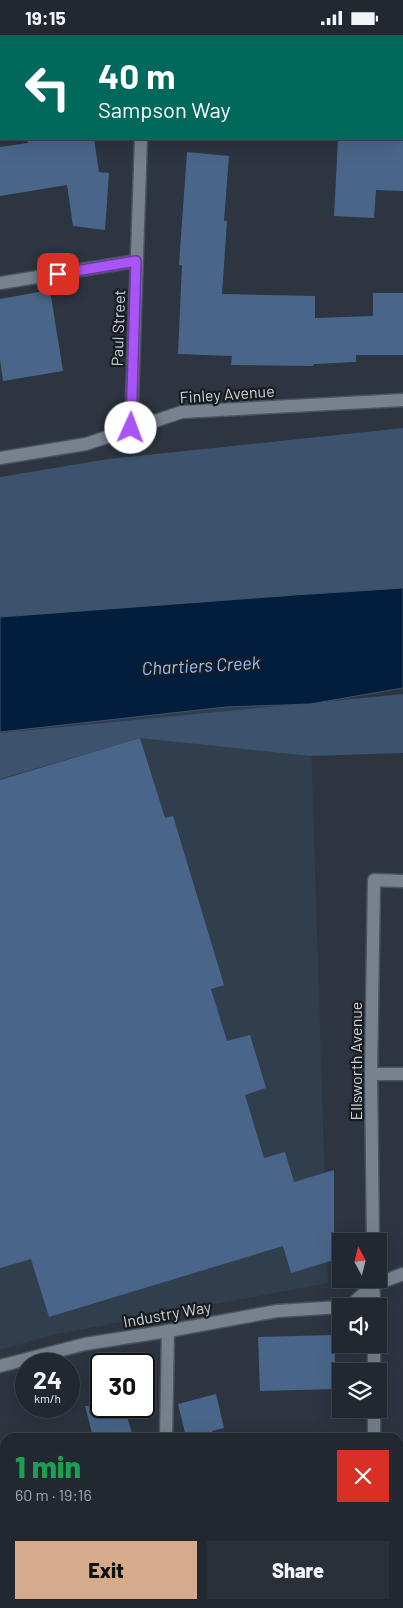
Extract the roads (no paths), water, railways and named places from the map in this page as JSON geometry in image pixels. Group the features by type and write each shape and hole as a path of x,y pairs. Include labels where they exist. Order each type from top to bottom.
{"street":[{"name":"Paul Street","path":"131,428 141,140"},
{"path":"0,283 136,261"},
{"name":"Finley Avenue","path":"0,458 86,444 182,412 403,400"},
{"name":"Ellsworth Avenue","path":"373,1233 374,880 403,881"},
{"path":"372,1074 403,1074"},
{"path":"388,1277 403,1274"},
{"path":"358,1298 367,1288"},
{"name":"Industry Way","path":"0,1366 85,1344 277,1311 332,1308"},
{"path":"166,1433 168,1331"},
{"path":"374,1418 374,1433"}],"water":[{"name":"Chartiers Creek","path":"403,588 403,688 310,704 226,707 0,732 0,617"}]}
